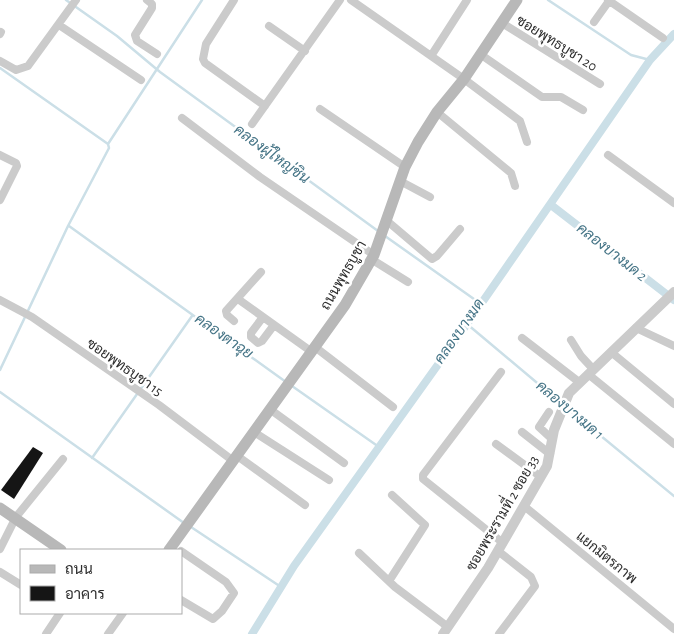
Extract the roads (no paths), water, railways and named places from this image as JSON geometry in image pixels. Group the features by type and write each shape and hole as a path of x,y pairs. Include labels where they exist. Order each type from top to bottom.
{"main road":[{"name":"ถนนพุทธบูชา","path":"176,549 234,457 286,390 345,306 372,257 404,167 436,112 464,78 517,0"},
{"path":"0,508 16,517 60,549"}],"street":[{"path":"2,65 16,70 28,66 60,25 76,0"},
{"path":"147,0 152,4 152,8 135,35 137,41 157,54"},
{"path":"234,0 206,44 203,59 205,63 265,106"},
{"path":"252,124 340,0"},
{"path":"351,0 464,78 520,121 527,142"},
{"path":"432,56 467,0"},
{"path":"594,22 609,1 662,38"},
{"name":"ซอยพุทธบูชา 20","path":"502,23 600,84"},
{"path":"60,25 141,80"},
{"path":"270,26 305,51"},
{"path":"480,54 542,97 561,97 583,110"},
{"path":"502,70 508,62"},
{"path":"320,109 404,167"},
{"path":"436,112 511,173 516,186"},
{"path":"182,118 260,177 408,282"},
{"path":"0,155 16,163 17,166 0,200"},
{"path":"608,155 674,203"},
{"path":"400,181 430,198"},
{"path":"383,229 432,259 460,229"},
{"path":"234,321 226,313 261,272"},
{"name":"ซอยพระรามที่ 2 ซอย 33","path":"446,631 500,547 541,477 550,454 552,439 564,405 579,382 591,371 614,356 636,328 667,301 674,292"},
{"path":"238,299 393,407"},
{"name":"ซอยพุทธบูชา 15","path":"0,300 28,315 305,505"},
{"path":"263,317 251,333 251,337 258,343 261,343 274,325"},
{"path":"636,328 674,346"},
{"path":"522,338 579,382"},
{"path":"571,340 591,371 674,444"},
{"path":"614,356 674,404"},
{"path":"499,634 535,586 531,577 423,479 423,474 501,372"},
{"path":"271,410 344,463"},
{"path":"549,412 540,427 552,439"},
{"path":"254,432 329,480"},
{"path":"522,432 550,454"},
{"path":"496,444 541,477"},
{"path":"0,549 16,517 63,459"},
{"path":"389,581 425,525 392,495"},
{"name":"แยกมิตรภาพ","path":"524,506 674,629"},
{"path":"182,553 226,582 234,593 222,611 213,619 182,601"},
{"path":"359,553 446,631"},
{"path":"0,572 20,585"},
{"path":"46,634 59,614"},
{"path":"108,634 122,614"}],"waterway":[{"name":"คลองผู้ใหญ่ชิน","path":"66,0 117,36 160,72 378,231"},
{"name":"คลองผู้ใหญ่ชิน","path":"108,144 202,0"},
{"path":"548,0 631,55 650,60"},
{"name":"คลองบางมด","path":"252,634 294,566 472,317 650,60 674,34"},
{"path":"0,68 108,144 109,148 68,226 0,370"},
{"name":"คลองบางมด 2","path":"551,205 674,300"},
{"name":"คลองตาฉุย","path":"69,226 286,382"},
{"name":"คลองผู้ใหญ่ชิน","path":"385,236 481,304"},
{"path":"92,458 192,316"},
{"name":"คลองบางมด 1","path":"467,324 561,403"},
{"name":"คลองตาฉุย","path":"292,386 379,447"},
{"path":"0,392 184,523"},
{"name":"คลองบางมด 1","path":"567,408 674,496"},
{"path":"191,527 281,587"}]}
